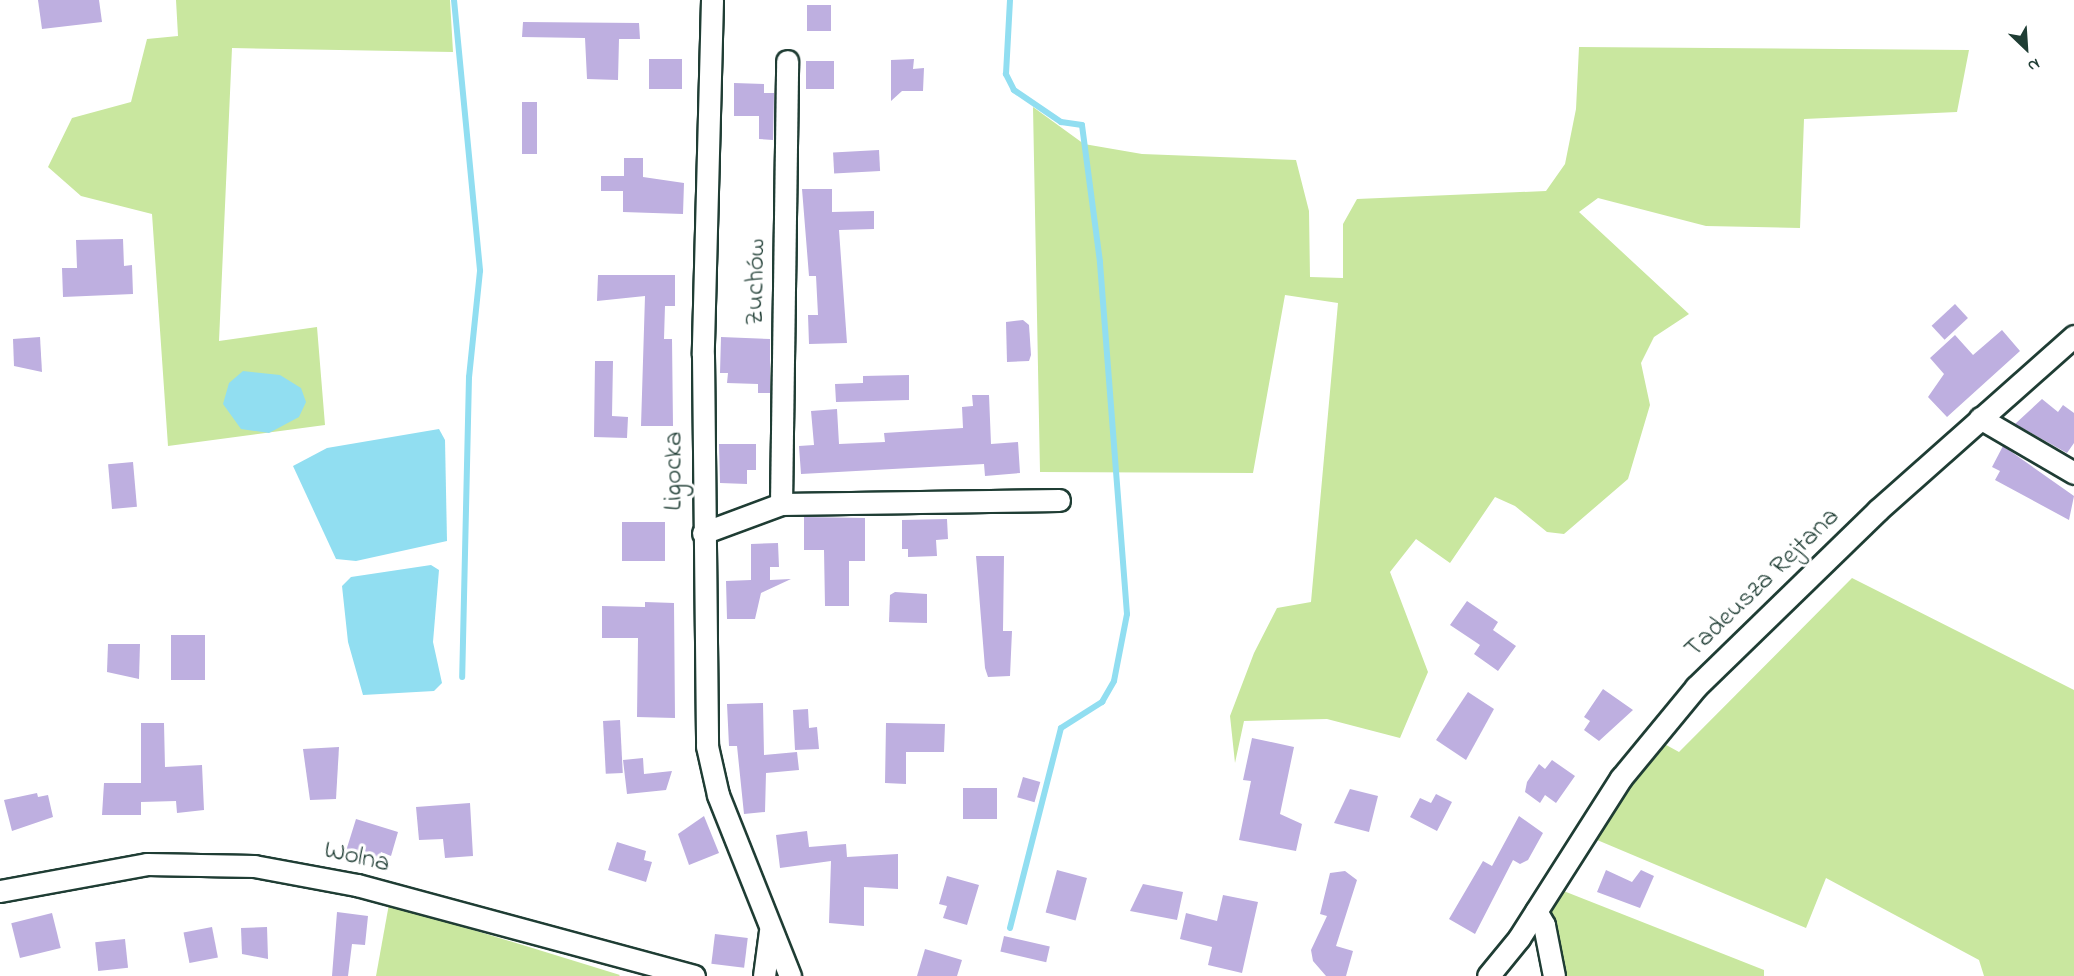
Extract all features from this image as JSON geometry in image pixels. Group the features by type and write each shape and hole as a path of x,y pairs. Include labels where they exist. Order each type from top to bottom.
{"street":[{"name":"Ligocka","path":"712,0 703,532 708,758 770,931 790,976"},
{"name":"Zuchów","path":"781,504 787,61"},
{"name":"Tadeusza Rejtana","path":"1488,976 1536,911 1621,778 1696,687 1980,418 2074,336"},
{"path":"1980,418 2074,473"},
{"path":"703,532 781,504 1059,500"},
{"name":"Wolna","path":"0,891 147,864 254,866 357,885 694,976"},
{"path":"1536,911 1544,925 1554,976"},
{"name":"Ligocka","path":"765,976 770,931"}],"green space":[{"path":"176,0 450,0 453,52 232,48 219,341 317,327 325,425 168,446 152,214 81,196 48,167 72,118 131,102 147,39 178,36"},
{"path":"1579,47 1969,50 1957,112 1804,119 1800,228 1706,226 1598,198 1579,212 1689,314 1654,337 1641,363 1650,405 1628,479 1564,534 1547,532 1515,506 1495,497 1450,563 1416,539 1390,572 1428,672 1400,738 1327,719 1244,721 1235,763 1230,716 1254,653 1277,608 1311,602 1338,303 1285,295 1253,473 1040,472 1033,107 1084,144 1142,154 1296,160 1309,211 1310,277 1343,278 1343,224 1357,199 1546,191 1565,164 1576,109"},
{"path":"1852,578 2074,690 2074,976 1984,976 1979,960 1826,878 1806,928 1590,837 1659,741 1679,752"},
{"path":"1556,888 1764,970 1764,976 1560,976 1546,909"},
{"path":"389,904 620,975 376,976"}],"water":[{"path":"243,371 280,375 301,388 306,402 299,417 269,433 241,429 223,404 229,383"},
{"path":"439,429 445,440 447,541 356,561 336,559 293,466 327,448"},
{"path":"431,565 439,570 433,642 442,683 434,691 363,695 348,642 342,586 351,577"}],"building":[{"path":"38,0 99,0 102,22 42,29"},
{"path":"807,5 831,5 831,31 807,31"},
{"path":"523,22 639,23 640,39 619,39 618,80 587,79 585,38 522,37"},
{"path":"649,59 682,59 682,89 649,89"},
{"path":"914,59 913,69 924,68 923,91 902,91 891,101 891,60"},
{"path":"806,61 834,61 834,89 806,89"},
{"path":"734,83 764,84 764,93 774,93 773,140 759,139 759,116 734,116"},
{"path":"522,102 537,102 537,154 522,154"},
{"path":"879,150 880,171 834,173 833,152"},
{"path":"624,158 643,158 643,177 684,183 683,214 623,212 623,191 601,191 601,176 624,176"},
{"path":"802,189 832,189 832,212 874,211 874,229 839,230 847,343 809,344 808,315 818,315 816,276 809,276"},
{"path":"123,239 124,266 132,265 133,294 63,297 62,268 77,268 76,240"},
{"path":"598,275 675,275 675,306 665,306 664,339 672,339 673,426 641,426 645,296 597,301"},
{"path":"1955,304 1968,318 1945,340 1932,326"},
{"path":"1023,320 1029,325 1031,355 1029,361 1007,362 1006,322"},
{"path":"2002,330 2020,351 1947,417 1928,397 1944,374 1930,358 1955,335 1973,355"},
{"path":"40,337 42,372 14,366 13,339"},
{"path":"721,337 770,339 770,393 758,393 758,384 727,383 728,373 720,373"},
{"path":"595,361 613,361 612,416 628,417 627,438 594,437"},
{"path":"909,375 909,400 836,402 835,384 863,383 863,376"},
{"path":"972,395 989,395 991,444 1018,442 1020,473 985,476 984,464 801,474 799,446 814,445 811,411 837,409 839,444 885,442 884,433 963,428 962,407 973,406"},
{"path":"2042,399 2058,412 2063,405 2074,413 2074,443 2067,453 2015,424"},
{"path":"719,444 756,444 756,470 747,470 747,484 720,483"},
{"path":"2003,446 2074,496 2069,520 1995,480 2000,471 1992,467"},
{"path":"133,462 137,507 112,509 108,464"},
{"path":"804,517 865,518 865,561 849,561 849,606 825,606 824,550 804,550"},
{"path":"947,519 948,539 936,540 937,556 908,557 908,549 902,549 902,520"},
{"path":"622,522 665,522 665,561 622,561"},
{"path":"778,543 779,567 770,567 770,580 791,579 761,593 755,619 727,619 726,581 751,580 751,544"},
{"path":"976,556 1004,556 1003,631 1012,631 1010,676 988,677 985,668"},
{"path":"895,592 927,594 927,623 889,622 890,595"},
{"path":"1467,601 1498,622 1493,630 1516,646 1498,671 1474,654 1480,645 1450,625"},
{"path":"645,602 674,603 675,718 637,717 638,638 602,638 602,606 645,607"},
{"path":"171,635 205,635 205,680 171,680"},
{"path":"108,644 140,644 139,679 107,672"},
{"path":"1603,689 1633,710 1599,741 1584,730 1590,721 1584,717"},
{"path":"1468,692 1494,709 1466,760 1436,740"},
{"path":"763,703 764,755 797,752 799,770 766,773 765,812 744,814 737,746 729,746 727,704"},
{"path":"808,709 809,728 817,727 819,749 795,750 793,710"},
{"path":"620,720 623,773 606,774 603,721"},
{"path":"141,723 164,723 165,767 202,765 204,810 177,813 176,801 141,802 141,815 102,815 104,783 141,783"},
{"path":"886,723 945,724 944,752 906,752 906,784 885,783"},
{"path":"1252,738 1294,747 1280,814 1302,824 1296,851 1239,840 1251,781 1243,780"},
{"path":"339,747 336,799 310,800 303,749"},
{"path":"643,758 644,774 672,771 666,790 627,794 623,760"},
{"path":"1552,760 1575,776 1556,803 1545,795 1540,803 1525,792 1527,782 1539,764 1545,769"},
{"path":"1023,777 1040,782 1035,802 1017,797"},
{"path":"963,788 997,788 997,819 963,819"},
{"path":"1350,789 1378,796 1369,832 1334,823"},
{"path":"37,793 38,797 48,795 53,817 12,831 4,800"},
{"path":"1436,794 1452,802 1437,831 1410,817 1420,798 1431,803"},
{"path":"470,803 473,856 445,858 443,839 419,840 416,807"},
{"path":"704,816 719,853 689,865 678,834"},
{"path":"1519,816 1543,833 1528,860 1520,864 1513,860 1475,934 1449,919 1483,861 1492,866"},
{"path":"356,819 398,832 391,856 381,852 379,860 346,851"},
{"path":"807,831 809,847 846,844 847,857 898,854 898,889 864,887 864,926 829,923 831,861 780,868 776,835"},
{"path":"617,842 646,851 644,860 652,862 646,882 608,870"},
{"path":"1057,870 1087,878 1076,921 1046,913"},
{"path":"1606,870 1632,882 1641,870 1654,876 1640,908 1597,892"},
{"path":"1345,871 1357,880 1336,946 1353,951 1346,976 1326,976 1313,961 1311,950 1327,916 1320,914 1330,873"},
{"path":"947,876 979,885 967,925 943,918 947,906 939,904"},
{"path":"1143,884 1183,892 1177,920 1130,911"},
{"path":"1223,895 1258,902 1242,973 1208,965 1212,947 1180,939 1186,913 1217,921"},
{"path":"337,912 368,916 365,945 352,944 348,976 332,976"},
{"path":"52,913 61,948 20,958 11,923"},
{"path":"212,927 218,957 189,963 184,933"},
{"path":"267,927 268,959 242,954 241,928"},
{"path":"715,934 748,938 744,968 711,964"},
{"path":"1004,936 1050,947 1046,962 1000,952"},
{"path":"125,939 128,968 98,971 95,942"},
{"path":"925,949 962,960 957,976 917,976"}],"waterway":[{"path":"454,0 480,271 469,377 462,677"},
{"path":"1010,0 1006,74 1014,90 1061,122 1082,125 1100,262 1127,614 1114,681 1102,702 1061,728 1010,928"}]}
